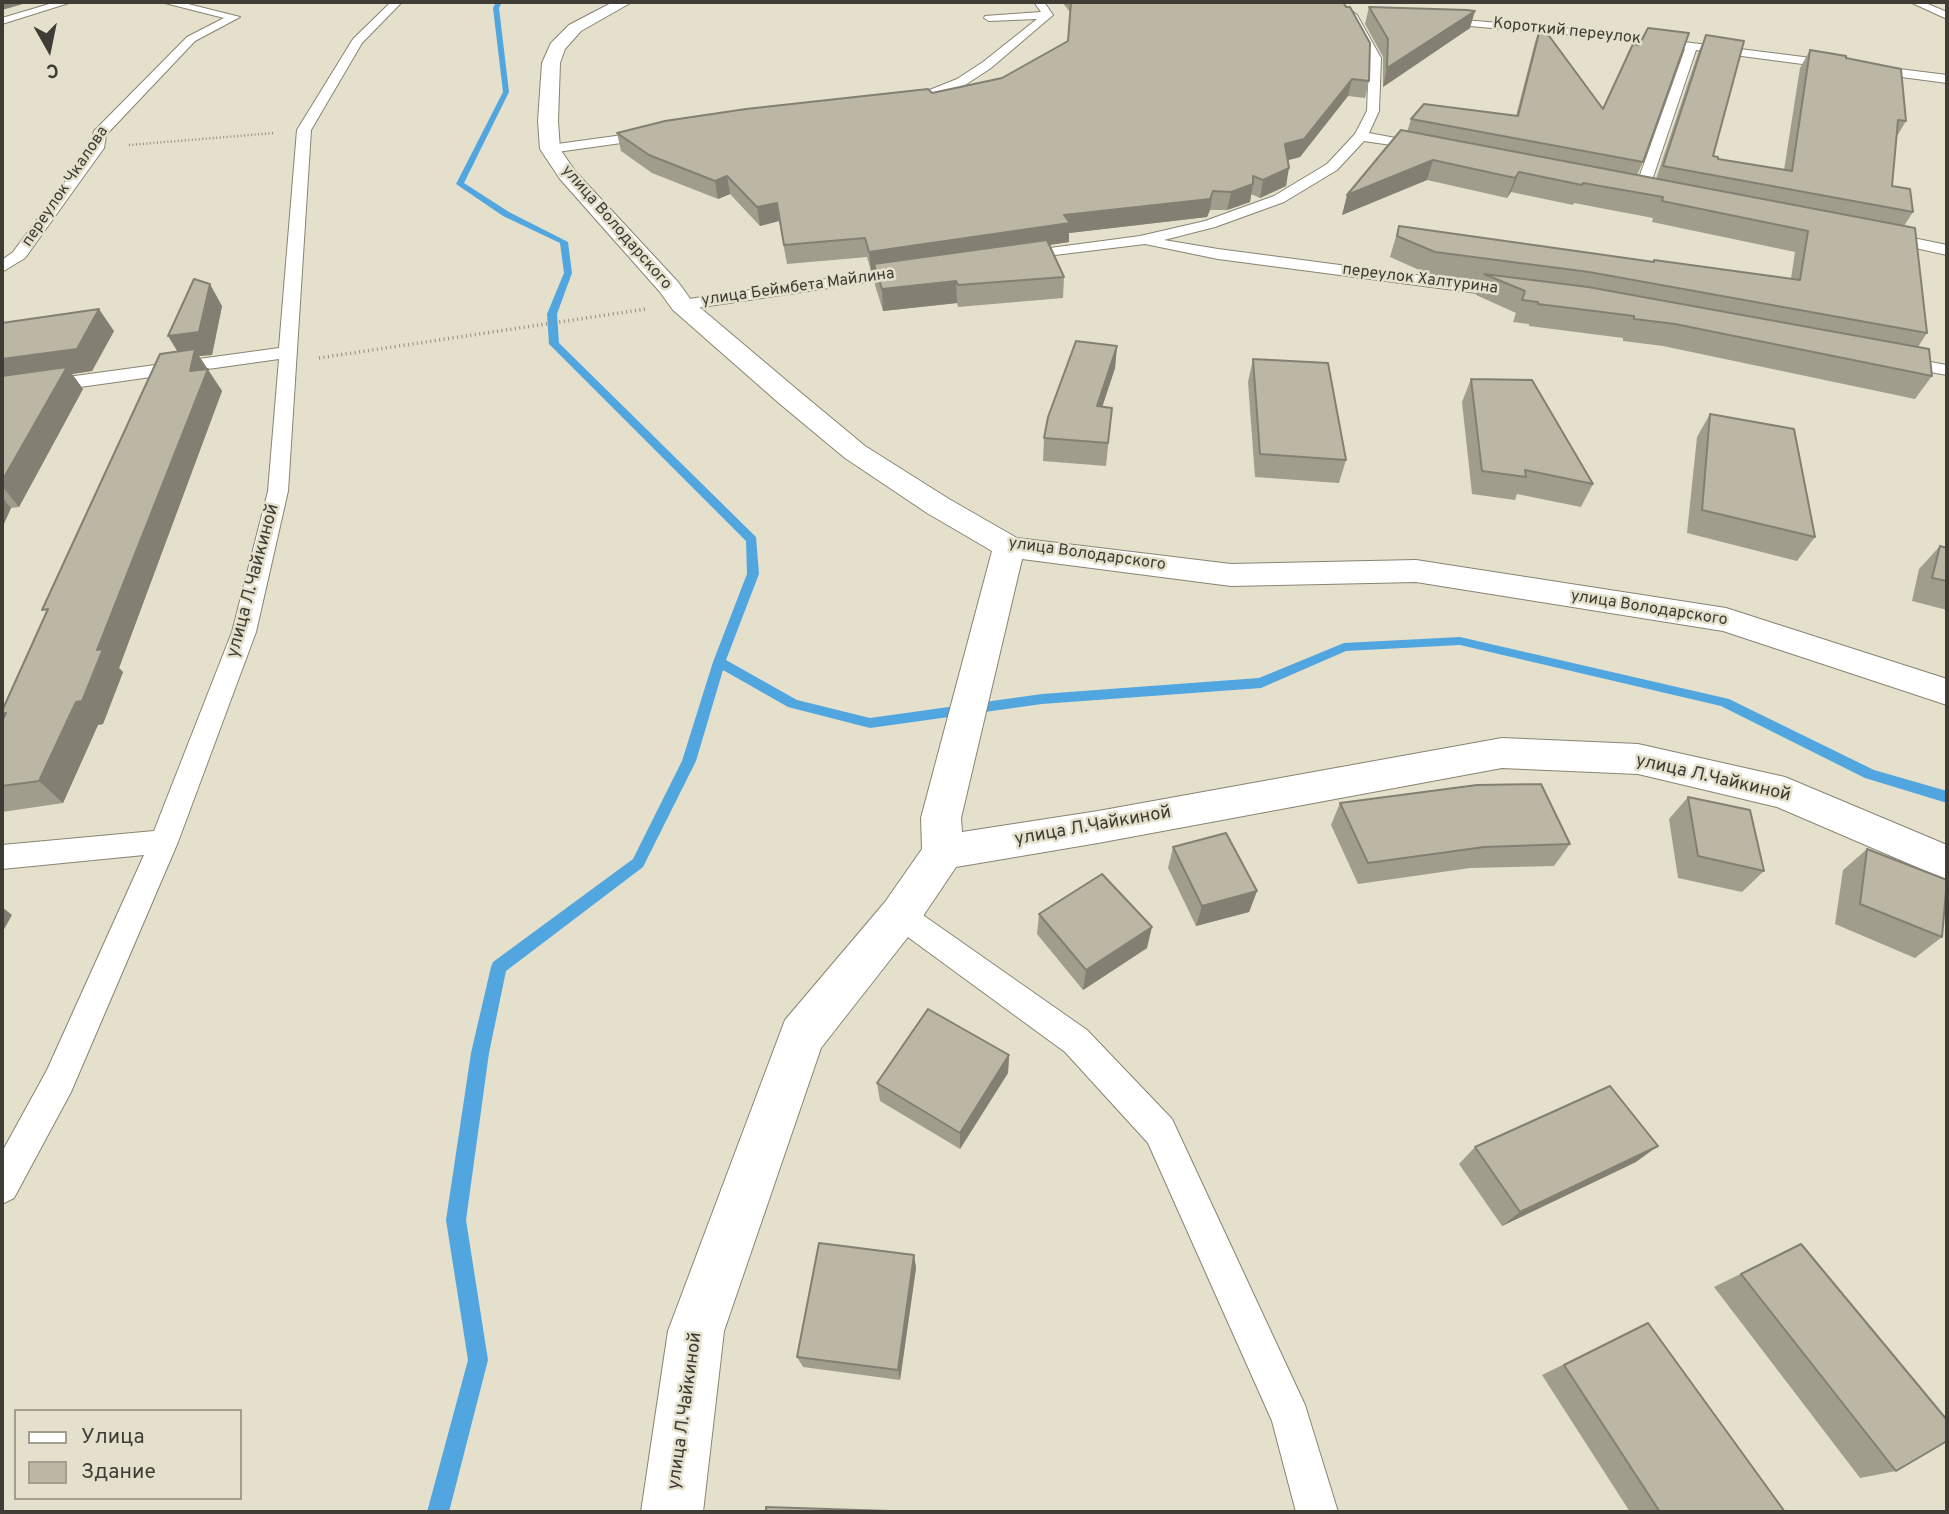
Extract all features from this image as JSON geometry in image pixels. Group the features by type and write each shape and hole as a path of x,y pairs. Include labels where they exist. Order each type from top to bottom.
{"street":[{"name":"улица Володарского","path":"624,2 575,28 557,47 551,63 548,121 550,149 567,176 669,287 682,305 855,452 938,506 1009,547 1231,575 1416,571 1726,620 1947,692"},
{"path":"943,852 941,818 1009,547"},
{"name":"улица Л.Чайкиной","path":"672,1512 696,1331 802,1037 900,915 943,852 1098,827 1502,753 1638,759 1785,793 1947,863"}],"lane":[{"path":"2,21 67,2"},
{"name":"переулок Чкалова","path":"2,267 19,255 97,148 99,134 191,39 235,17 166,2"},
{"name":"улица Л.Чайкиной","path":"2,1186 59,1081 164,842 244,632 278,491 304,130 357,41 397,2"},
{"path":"1039,2 1048,15"},
{"path":"1005,259 1140,241 1210,224 1279,198 1332,167 1361,136 1373,111 1376,58 1360,17 1334,2"},
{"path":"1914,2 1947,16"},
{"path":"989,18 1048,15"},
{"path":"887,102 930,94 961,82 987,65 1048,15"},
{"name":"Короткий переулок","path":"1421,20 1587,33 1947,79"},
{"path":"1642,189 1692,46"},
{"path":"550,149 671,132"},
{"path":"1361,136 1441,151"},
{"path":"1868,234 1947,250"},
{"name":"переулок Халтурина","path":"1140,241 1218,254 1526,294"},
{"name":"улица Беймбета Майлина","path":"682,305 924,270"},
{"path":"2,392 287,357"},
{"path":"1879,358 1947,370"},
{"path":"2,857 164,842"},
{"path":"900,915 1076,1041 1160,1131 1291,1419 1317,1512"}],"path":[{"path":"97,148 304,130"},
{"path":"287,357 682,305"}],"building":[{"path":"1071,2 1343,2 1346,7 1350,7 1370,43 1369,81 1352,79 1304,139 1285,144 1289,168 1263,180 1253,176 1253,184 1231,192 1213,191 1210,199 1064,215 1070,223 869,252 865,238 784,245 777,203 757,207 727,176 715,181 649,155 617,133 665,121 746,109 928,89 932,93 1002,78 1068,41"},
{"path":"1369,7 1475,11 1387,68 1388,39"},
{"path":"1541,25 1603,109 1633,44 1639,45 1648,28 1689,33 1643,162 1411,119 1424,104 1518,116"},
{"path":"1706,35 1744,41 1713,156 1718,159 1792,171 1810,50 1901,69 1906,121 1898,120 1892,186 1910,189 1913,212 1663,166"},
{"path":"1401,130 1915,228 1927,333 1589,272 1435,252 1397,236 1399,226 1800,280 1808,231 1662,201 1663,197 1519,172 1515,178 1433,160 1347,195"},
{"path":"1047,240 1064,277 958,285 956,281 882,289 874,264"},
{"path":"1484,274 1588,287 1929,349 1932,376 1675,324 1634,319 1634,316 1538,304 1522,300 1525,291"},
{"path":"194,279 210,284 199,332 168,336"},
{"path":"99,309 77,349 2,359 2,323"},
{"path":"1076,341 1117,346 1097,406 1112,408 1108,443 1044,438 1048,417"},
{"path":"195,349 190,371 208,369 97,650 103,649 82,701 76,702 39,781 2,786 2,721 6,713 2,714 2,711 48,609 42,610 160,354"},
{"path":"1253,359 1328,363 1346,460 1260,454"},
{"path":"67,367 2,481 2,376"},
{"path":"1471,379 1532,380 1593,484 1525,470 1526,477 1482,471"},
{"path":"1710,414 1794,429 1815,537 1702,510"},
{"path":"1940,546 1947,548 1947,581 1932,578"},
{"path":"1541,784 1570,844 1484,847 1368,863 1340,803 1477,785"},
{"path":"1688,797 1750,810 1764,871 1698,856"},
{"path":"1226,833 1257,891 1202,906 1173,847"},
{"path":"1867,849 1947,880 1942,937 1860,904"},
{"path":"1102,874 1152,927 1086,970 1039,914"},
{"path":"928,1009 1009,1055 960,1133 877,1083"},
{"path":"1610,1086 1658,1146 1520,1212 1475,1147"},
{"path":"819,1243 914,1255 898,1370 797,1357"},
{"path":"1801,1244 1947,1420 1947,1441 1896,1471 1741,1274"},
{"path":"1648,1323 1785,1512 1660,1512 1564,1365"},
{"path":"766,1507 890,1511 890,1512 766,1512"}],"waterway":[{"path":"499,2 496,8 506,92 460,184 506,214 564,242 568,273 552,314 554,344 752,540 753,574 719,662"},
{"path":"719,662 793,704 870,723 1042,699 1261,683 1344,647 1460,641 1724,702 1870,774 1947,797"},
{"path":"438,1512 478,1360 456,1220 480,1053 499,967 638,863 689,761 719,662"}]}
